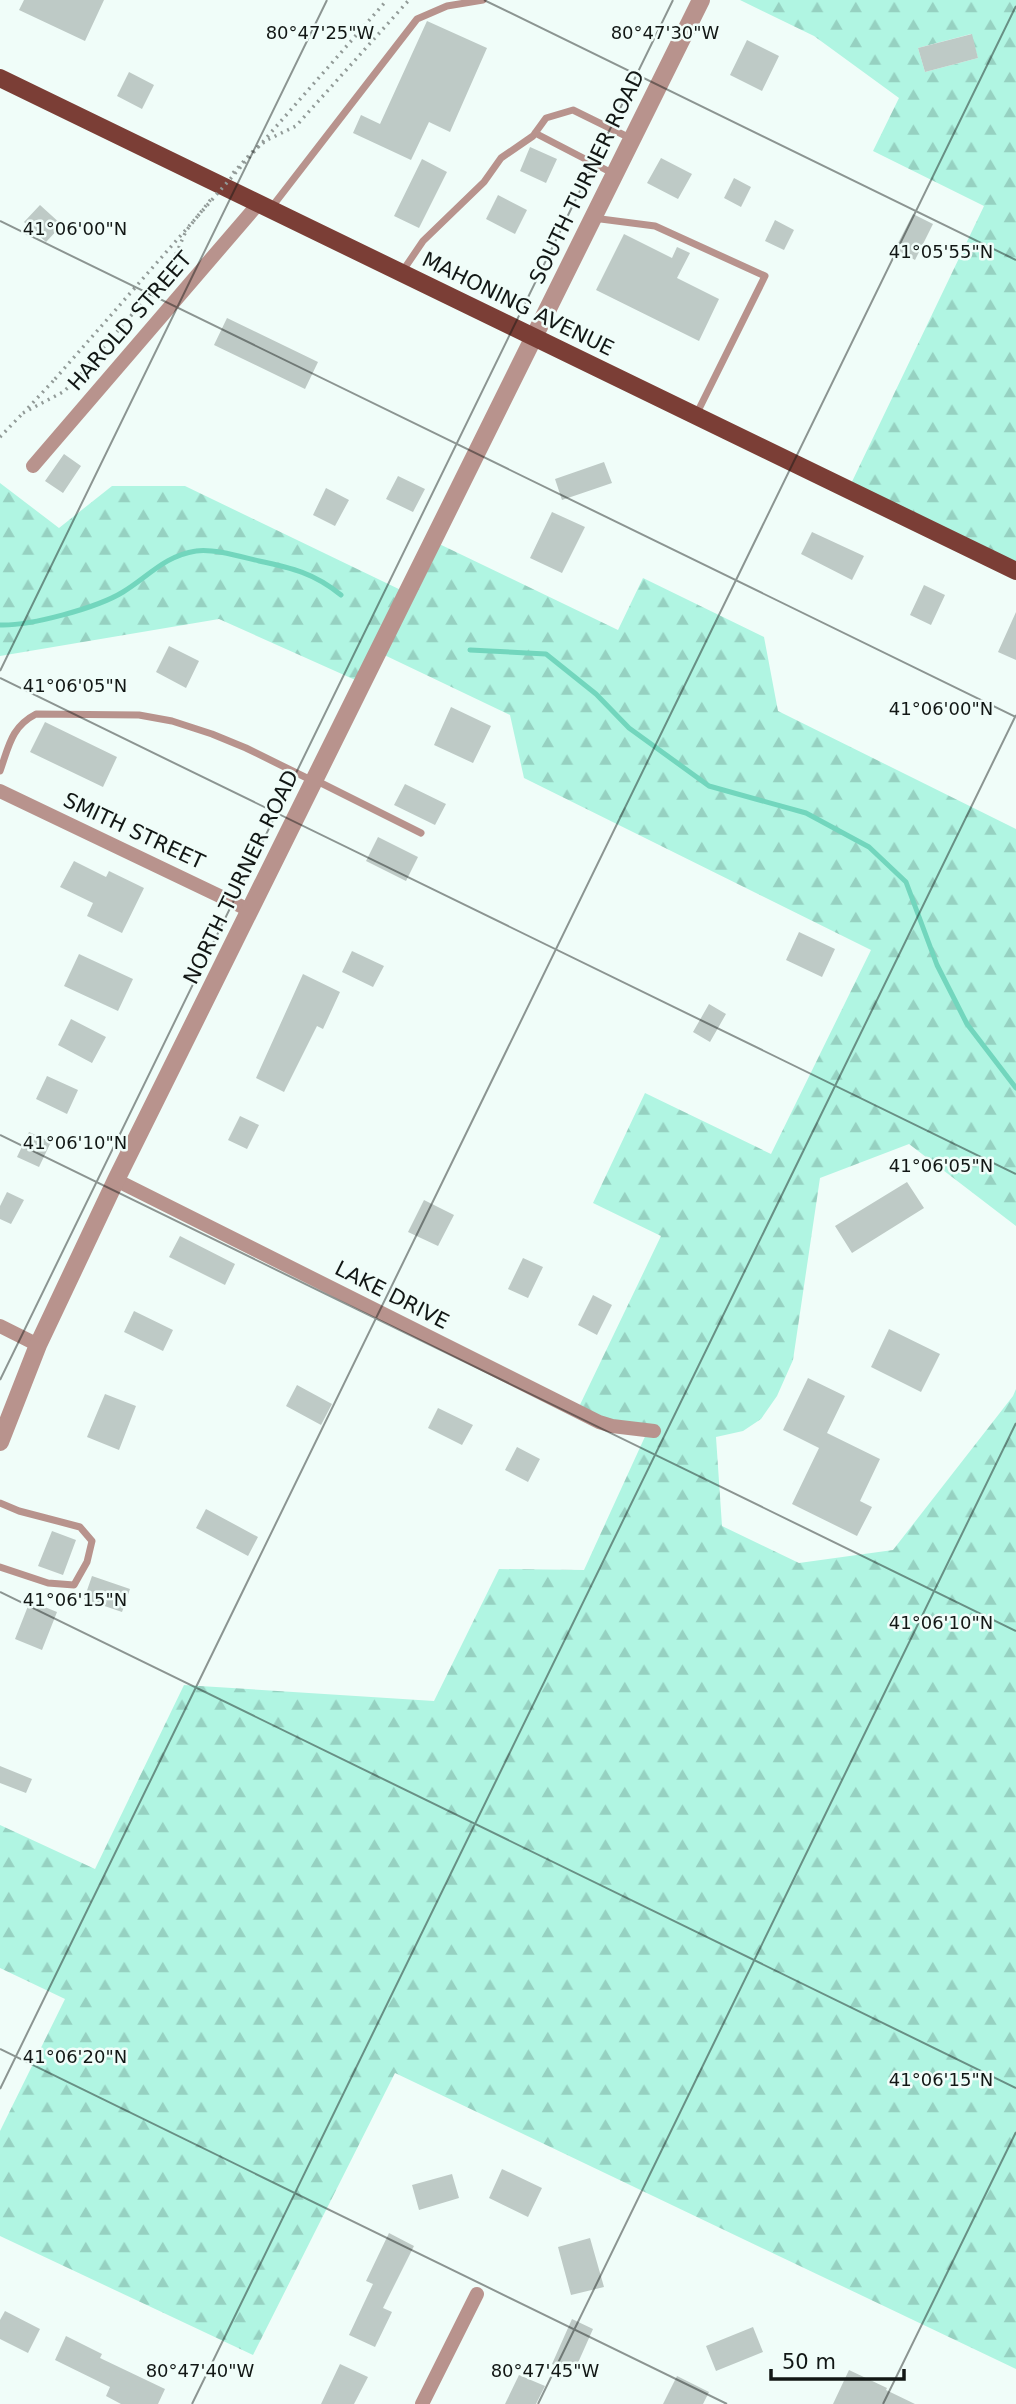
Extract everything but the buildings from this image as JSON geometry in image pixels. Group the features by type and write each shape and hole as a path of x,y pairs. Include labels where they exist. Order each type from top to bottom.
{"main road":[{"name":"MAHONING AVENUE","path":"0,78 1016,571"}],"street":[{"name":"SOUTH TURNER ROAD","path":"533,337 701,0"},
{"name":"HAROLD STREET","path":"33,466 265,206"},
{"name":"NORTH TURNER ROAD","path":"0,1442 38,1345 116,1180 533,337"},
{"name":"SMITH STREET","path":"0,792 249,909"},
{"name":"LAKE DRIVE","path":"116,1180 599,1422 654,1431"},
{"path":"0,1326 38,1345"},
{"path":"422,2404 477,2294"}],"lane":[{"path":"265,206 417,19 447,6 482,0"},
{"path":"401,272 423,241 484,182 501,158 535,133 546,118 573,110 632,139"},
{"path":"535,133 614,174"},
{"path":"593,218 655,226 765,276 696,416"},
{"path":"0,771 10,741 22,722 36,714 139,715 212,734 421,833"},
{"path":"0,1503 19,1511 79,1527 92,1541 87,1562 74,1585 48,1583 0,1567"}],"path":[{"path":"0,437 55,379 387,0"},
{"path":"236,170 267,140 296,127 409,0"},
{"path":"23,413 63,392 72,384 169,270 186,231 206,205"}],"green space":[{"path":"740,0 1016,0 1016,571 848,490 984,206 873,151 899,98 814,36","holes":["971,34 978,58 925,72 918,48"]},
{"path":"0,483 59,528 112,486 185,486 407,593 433,541 618,630 643,578 764,637 778,711 1016,829 1016,1226 909,1144 820,1178 793,1360 777,1396 761,1419 743,1431 716,1437 722,1526 799,1563 893,1550 1016,1389 1016,2369 395,2073 253,2355 0,2236 0,2131 65,1999 0,1968 0,1825 95,1869 184,1685 434,1701 499,1569 584,1570 648,1430 577,1411 661,1236 593,1203 645,1093 771,1154 871,950 524,778 510,715 378,652 362,683 219,619 0,656"}],"waterway":[{"path":"0,625 13,625 81,610 123,592 175,557 203,550 292,569 312,576 341,595"},
{"path":"470,650 546,654 596,694 629,728 709,786 806,813 869,847 906,882 937,965 967,1024 1016,1088"}]}
